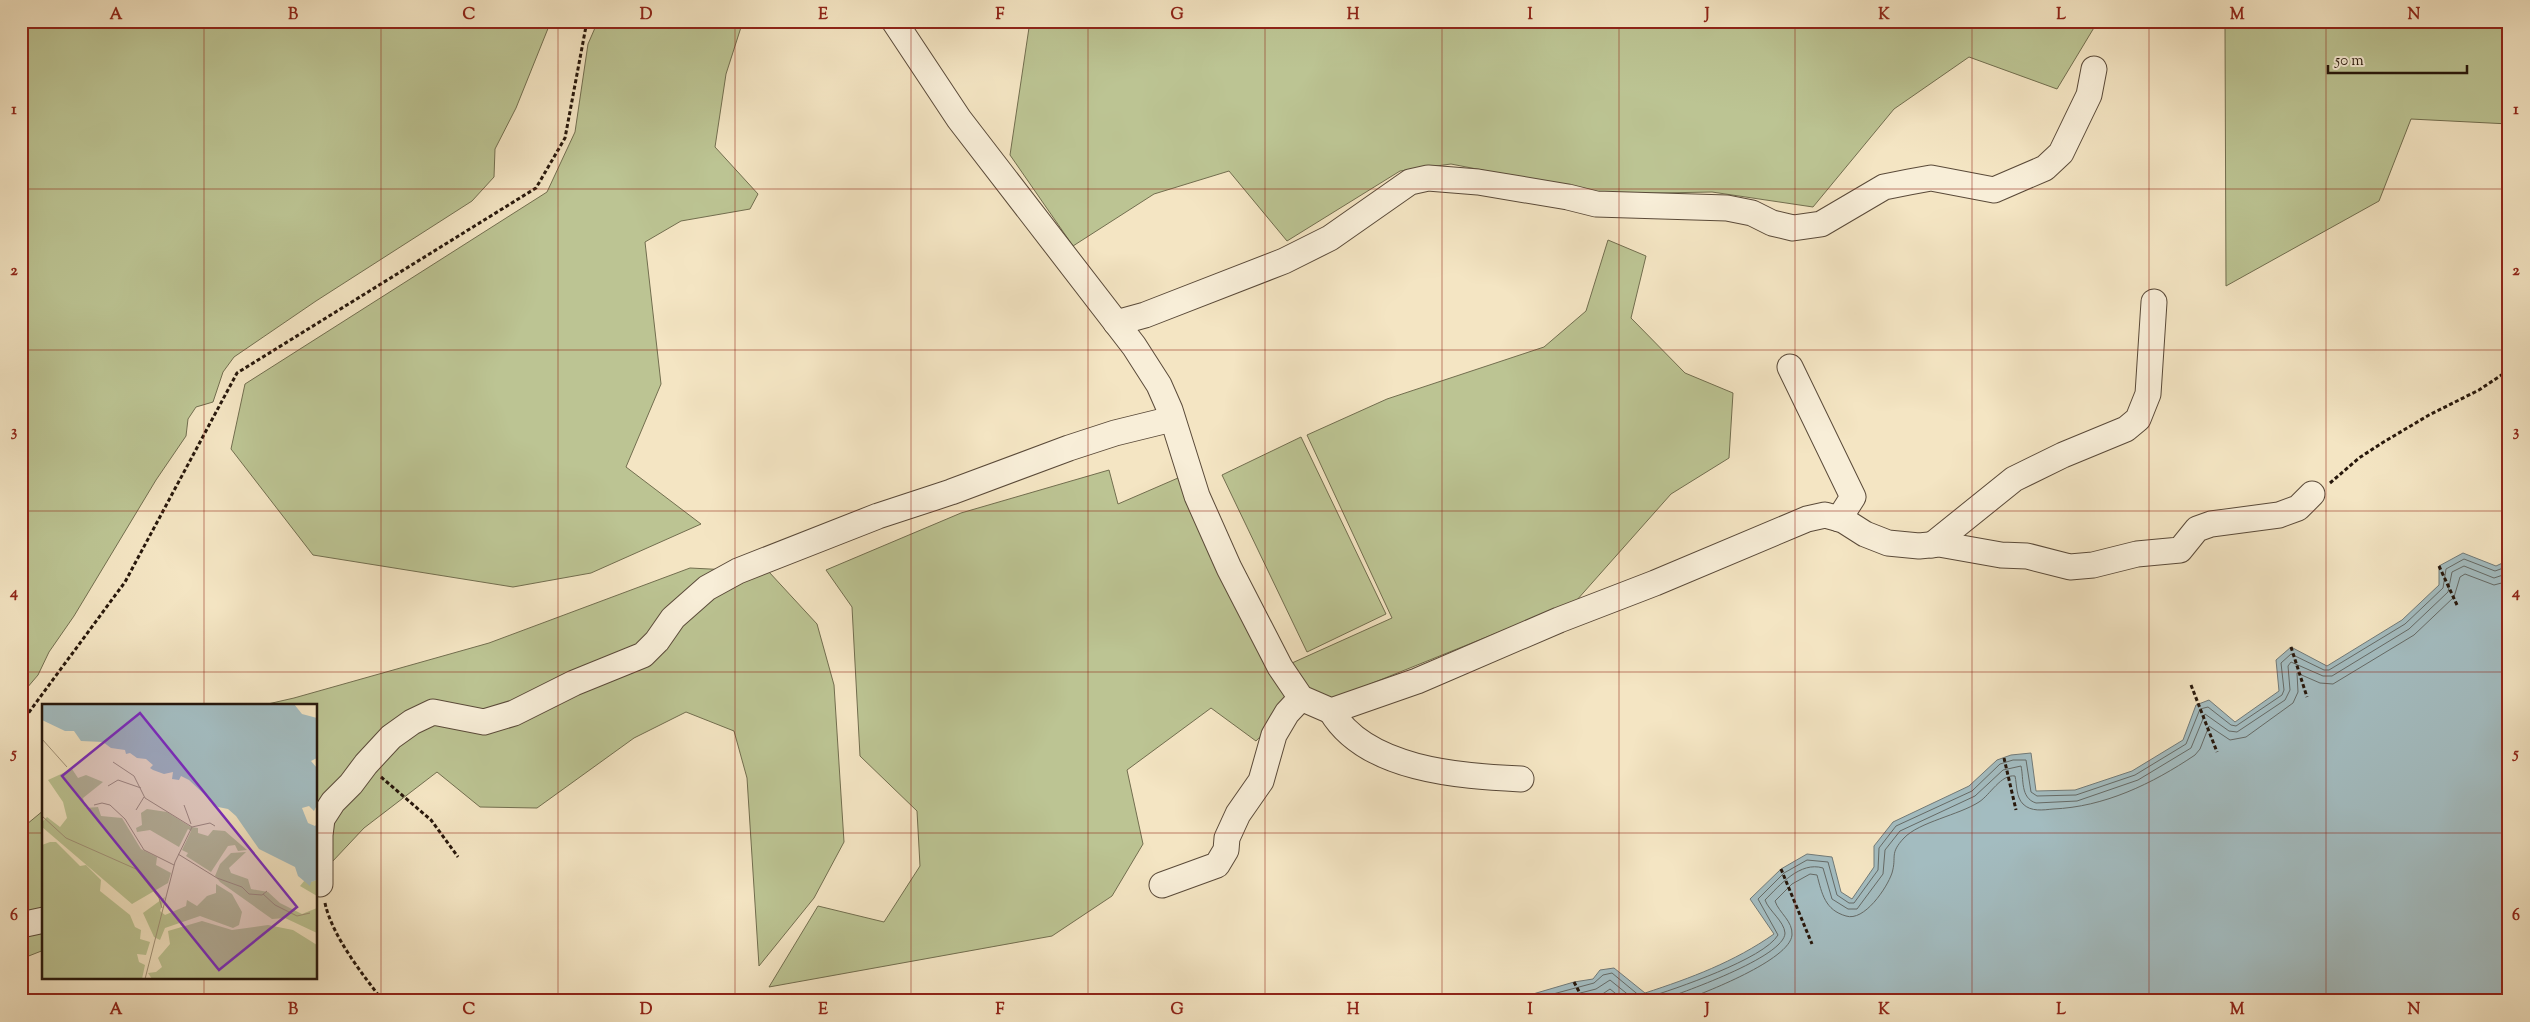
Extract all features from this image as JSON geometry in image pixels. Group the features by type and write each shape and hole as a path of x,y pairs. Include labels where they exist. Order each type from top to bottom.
{"street":[{"path":"894,21 959,119 1116,323 1159,385 1172,418 1197,496 1225,559 1280,667 1300,698 1331,711 1337,722 1358,742 1385,757 1442,771 1521,780"},
{"path":"1116,323 1146,315 1284,261 1330,238 1402,186 1428,178 1478,182 1568,197 1596,204 1727,208 1752,213 1772,223 1793,228 1821,224 1884,187 1909,182 1931,178 1994,190 2045,168 2061,153 2088,95 2094,69"},
{"path":"1932,545 2014,479 2063,455 2126,429 2138,419 2148,394 2154,302"},
{"path":"1790,367 1853,497 1839,519"},
{"path":"320,884 318,835 322,819 333,802 391,737 412,722 433,712 484,722 514,712 574,683 642,655 657,641 673,618 707,588 738,571 878,516 951,492 1069,448 1115,433 1172,418"},
{"path":"1331,711 1417,680 1807,519 1825,515 1839,519 1864,534 1888,543 1920,546 1939,544 2002,555 2027,556 2070,567 2093,565 2137,554 2180,550 2197,529 2211,524 2279,515 2298,508 2312,494"},
{"path":"1162,885 1217,864 1226,850 1228,838 1238,814 1261,781 1274,735 1287,713 1300,698"},
{"path":"21,925 42,920"}],"path":[{"path":"21,723 125,582 237,373 536,188 565,138 587,21"},
{"path":"2312,494 2382,443 2429,415 2479,390 2509,370"},
{"path":"2439,566 2456,605"},
{"path":"2291,647 2307,697"},
{"path":"2190,686 2217,752"},
{"path":"2004,758 2016,810"},
{"path":"366,764 431,820 458,856"},
{"path":"1781,869 1812,944"},
{"path":"320,884 327,913 350,954 383,1001"},
{"path":"1574,982 1584,1001"}],"green space":[{"path":"21,21 551,21 516,108 495,149 494,177 472,201 316,301 234,357 223,372 213,402 196,407 188,419 186,436 156,480 74,616 49,652 38,675 21,695"},
{"path":"598,21 743,21 726,74 715,147 758,194 750,209 681,221 645,242 661,384 626,467 701,524 591,573 513,587 313,555 231,449 245,384 547,192 575,132 588,44"},
{"path":"1030,21 2098,21 2057,89 1969,57 1894,109 1813,207 1712,192 1605,194 1451,164 1400,171 1287,241 1229,171 1154,194 1073,246 1010,155"},
{"path":"2213,21 2509,21 2509,124 2411,119 2379,201 2226,286 2225,27"},
{"path":"1608,240 1646,256 1631,318 1685,373 1733,393 1729,458 1671,494 1576,601 1333,699 1305,690 1256,741 1211,708 1127,770 1143,844 1112,896 1052,936 769,987 818,906 884,922 920,866 917,811 860,756 852,607 826,570 961,513 1109,470 1118,504 1178,478 1253,639 1272,672 1392,618 1307,435 1387,399 1544,347 1586,311"},
{"path":"1301,437 1386,614 1307,652 1222,475"},
{"path":"690,568 769,572 817,624 834,685 844,842 814,898 759,966 747,778 734,731 686,712 634,738 537,808 480,807 437,772 364,828 318,877 318,704 268,704 489,643"},
{"path":"42,812 42,951 21,959 21,829"}],"water":[{"path":"2463,553 2496,566 2509,560 2509,1001 1509,1001 1574,982 1593,979 1600,970 1614,968 1645,993 1728,961 1774,934 1750,899 1781,869 1807,854 1832,857 1841,892 1852,899 1874,867 1874,846 1893,822 1969,786 1997,760 2011,755 2031,753 2036,791 2075,790 2132,771 2183,740 2196,705 2209,700 2235,722 2279,691 2276,660 2291,647 2327,666 2402,620 2439,585 2439,566"}]}
